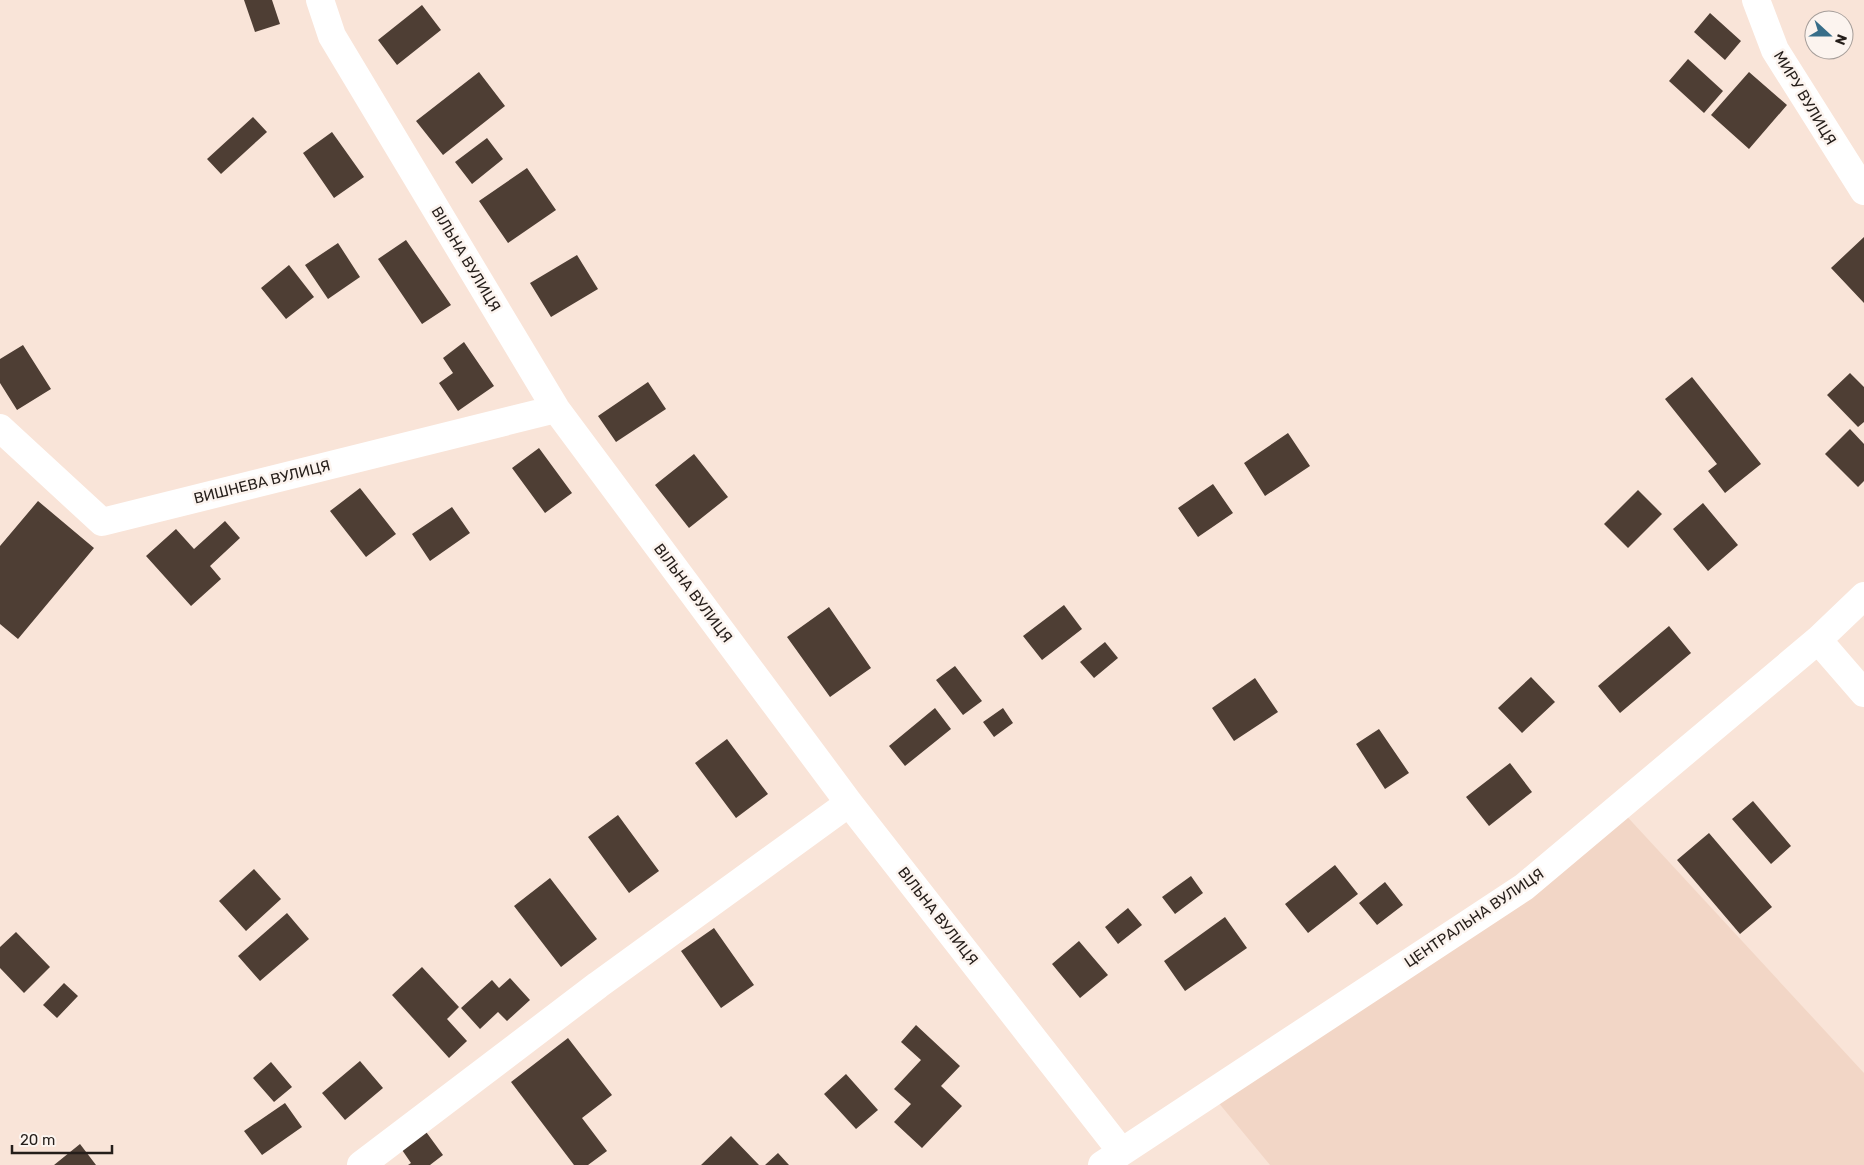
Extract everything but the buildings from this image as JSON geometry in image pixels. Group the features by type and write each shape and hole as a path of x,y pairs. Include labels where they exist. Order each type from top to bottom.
{"street":[{"name":"ВІЛЬНА ВУЛИЦЯ","path":"320,0 332,36 556,409 1111,1158"},
{"name":"МИРУ ВУЛИЦЯ","path":"1756,0 1775,50 1864,191"},
{"name":"ВИШНЕВА ВУЛИЦЯ","path":"0,428 102,522 556,409"},
{"name":"ЦЕНТРАЛЬНА ВУЛИЦЯ","path":"1111,1158 1524,888 1818,640 1864,596"},
{"path":"1818,640 1864,693"},
{"path":"361,1165 598,985 849,803"}],"shaded area":[{"path":"1621,810 1864,1073 1864,1165 1270,1165 1208,1090"}]}
